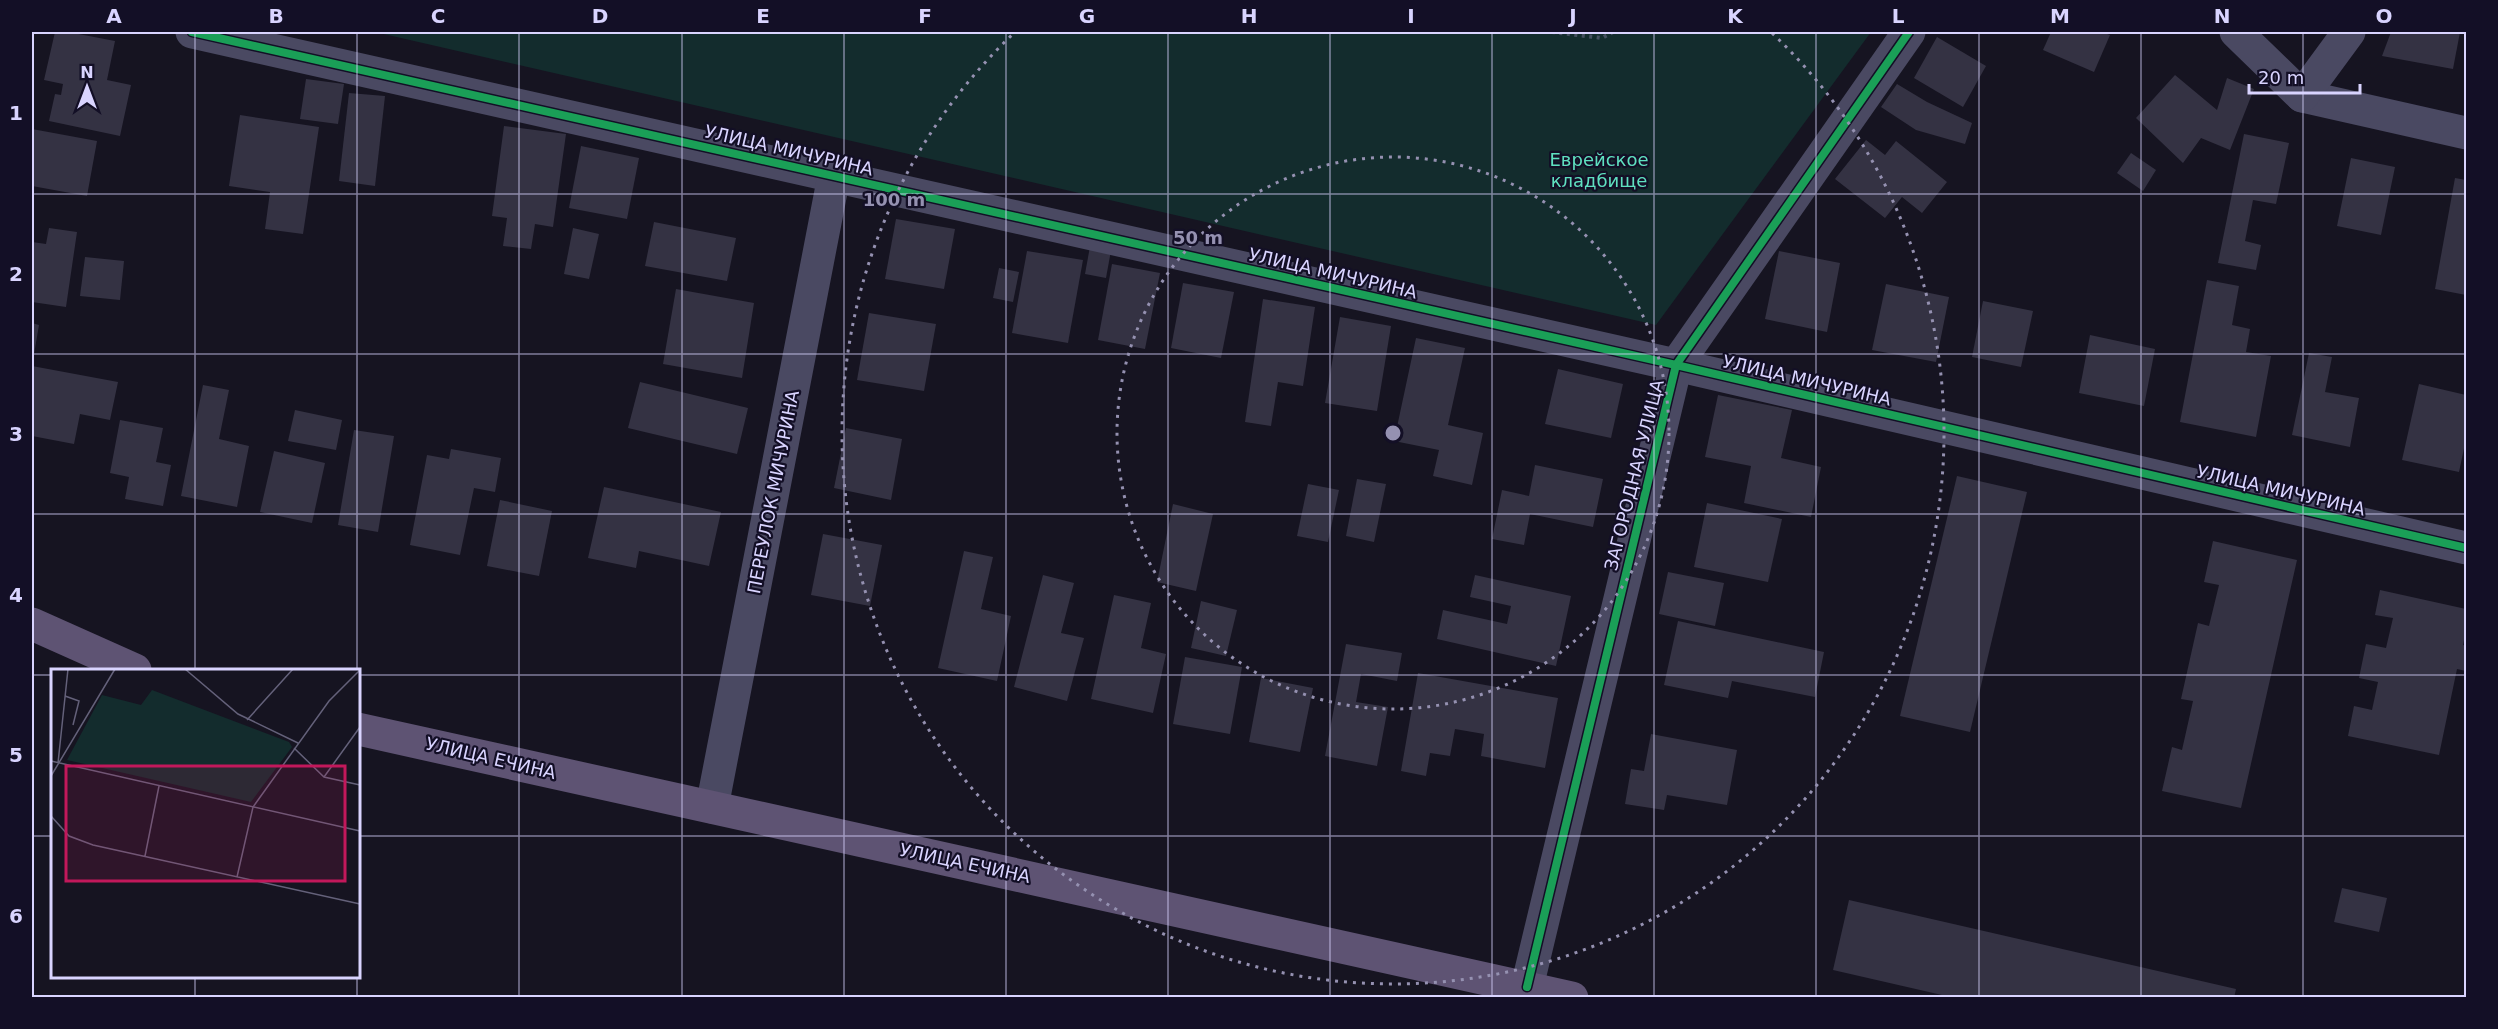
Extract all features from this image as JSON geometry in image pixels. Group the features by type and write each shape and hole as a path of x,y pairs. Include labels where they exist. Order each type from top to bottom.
{"main road":[{"path":"32,624 133,669"},
{"name":"УЛИЦА ЕЧИНА","path":"360,729 1572,998"}],"street":[{"name":"УЛИЦА МИЧУРИНА","path":"192,32 1676,365 2466,548"},
{"name":"ЗАГОРОДНАЯ УЛИЦА","path":"1527,987 1676,365 1909,32"},
{"path":"2236,32 2302,96 2466,133"},
{"path":"2302,96 2349,32"},
{"name":"ПЕРЕУЛОК МИЧУРИНА","path":"712,807 834,176"}],"path":[{"path":"1552,32 1602,38 1613,32"}],"green space":[{"name":"Еврейское кладбище","path":"375,32 1871,32 1656,325"}],"building":[{"path":"55,32 68,32 115,41 107,80 131,85 120,136 49,121 55,94 61,95 63,84 44,80"},
{"path":"2051,32 2102,32 2110,35 2094,72 2043,50"},
{"path":"2391,32 2460,32 2453,69 2382,56"},
{"path":"1937,37 1986,66 1963,107 1914,78"},
{"path":"2175,75 2217,110 2227,78 2254,89 2230,150 2201,138 2183,163 2136,118"},
{"path":"306,79 344,84 338,124 300,119"},
{"path":"1897,84 1927,102 1972,123 1965,144 1916,130 1881,107"},
{"path":"349,93 385,96 375,186 339,181"},
{"path":"240,115 319,127 303,234 265,229 270,192 229,186"},
{"path":"504,126 566,134 553,227 535,224 531,249 503,246 507,218 492,216"},
{"path":"32,129 97,141 87,196 32,186"},
{"path":"2244,134 2289,143 2276,204 2253,200 2245,241 2261,245 2256,270 2218,263"},
{"path":"1866,140 1885,155 1896,141 1947,182 1922,213 1902,197 1885,218 1835,179"},
{"path":"581,146 639,158 627,219 569,208"},
{"path":"2131,153 2156,170 2143,191 2117,173"},
{"path":"2351,158 2395,167 2381,235 2337,226"},
{"path":"2455,178 2466,180 2466,295 2435,289"},
{"path":"896,219 955,229 944,289 885,279"},
{"path":"654,222 736,238 727,281 645,266"},
{"path":"49,228 77,232 66,307 32,302 32,242 46,244"},
{"path":"573,228 599,234 589,279 564,274"},
{"path":"1091,241 1112,245 1106,278 1085,274"},
{"path":"1027,251 1083,260 1068,343 1012,333"},
{"path":"1779,251 1840,263 1827,332 1765,319"},
{"path":"85,257 124,261 120,300 80,296"},
{"path":"1112,264 1160,273 1145,349 1098,340"},
{"path":"999,268 1019,272 1013,302 993,298"},
{"path":"2207,280 2239,286 2232,325 2250,329 2246,352 2271,356 2256,437 2180,422"},
{"path":"1183,283 1234,292 1221,358 1171,348"},
{"path":"1886,284 1949,297 1936,362 1872,350"},
{"path":"676,289 754,303 742,378 663,364"},
{"path":"1263,299 1315,307 1303,386 1278,382 1271,426 1245,422"},
{"path":"1983,301 2033,311 2021,367 1972,357"},
{"path":"869,313 936,324 924,391 857,380"},
{"path":"1340,317 1391,326 1377,411 1325,403"},
{"path":"32,323 39,325 33,360 32,360"},
{"path":"2090,335 2155,349 2144,406 2079,393"},
{"path":"1416,338 1465,348 1448,425 1483,433 1472,485 1433,476 1439,450 1394,441"},
{"path":"2309,353 2332,357 2325,392 2359,398 2350,447 2292,435"},
{"path":"32,366 118,382 110,420 80,414 74,444 32,436"},
{"path":"1558,369 1623,384 1611,438 1545,424"},
{"path":"640,382 748,408 737,454 628,428"},
{"path":"2419,384 2466,395 2466,439 2459,472 2402,460"},
{"path":"203,385 229,390 219,439 249,446 237,507 181,496"},
{"path":"1718,395 1792,410 1781,458 1821,467 1811,517 1744,503 1751,466 1705,457"},
{"path":"295,410 342,420 336,450 288,441"},
{"path":"120,420 163,428 156,462 171,465 163,506 125,499 129,477 110,473"},
{"path":"846,428 902,439 891,500 834,488"},
{"path":"354,430 394,436 378,532 338,525"},
{"path":"451,449 501,458 495,492 474,488 460,555 410,545 427,455 449,459"},
{"path":"274,451 325,463 312,523 260,512"},
{"path":"1535,465 1603,479 1593,527 1530,514 1524,545 1492,539 1502,490 1529,496"},
{"path":"1957,476 2027,492 1970,732 1900,716"},
{"path":"1357,479 1386,484 1374,542 1346,536"},
{"path":"1308,484 1339,490 1328,542 1297,536"},
{"path":"604,487 721,512 709,566 639,551 636,568 588,558"},
{"path":"500,500 552,511 539,576 487,566"},
{"path":"1707,503 1782,519 1768,582 1694,567"},
{"path":"1173,504 1213,514 1196,591 1157,582"},
{"path":"823,534 882,545 870,606 811,595"},
{"path":"2213,541 2297,560 2241,808 2162,791 2172,747 2182,750 2193,701 2181,699 2198,623 2209,626 2219,585 2204,582"},
{"path":"964,551 993,557 981,609 1011,616 997,681 938,668"},
{"path":"1668,572 1724,583 1715,626 1659,614"},
{"path":"1043,575 1074,583 1061,633 1084,638 1067,701 1014,687"},
{"path":"1475,575 1571,596 1556,666 1437,639 1443,610 1507,624 1511,606 1470,597"},
{"path":"2380,590 2466,609 2463,645 2466,646 2466,671 2457,669 2439,755 2348,736 2354,706 2372,710 2378,682 2359,678 2366,644 2386,648 2393,618 2375,615"},
{"path":"1114,595 1151,603 1141,648 1166,654 1153,713 1091,699"},
{"path":"1201,601 1237,610 1226,656 1191,648"},
{"path":"1678,621 1824,652 1815,697 1732,681 1728,698 1664,685"},
{"path":"1346,644 1402,653 1397,681 1361,674 1356,702 1388,707 1377,766 1325,756"},
{"path":"1185,657 1242,667 1230,734 1173,724"},
{"path":"1418,673 1558,698 1545,768 1481,756 1484,734 1455,729 1450,756 1430,753 1426,776 1401,771"},
{"path":"1261,678 1313,688 1300,752 1249,742"},
{"path":"1651,734 1737,750 1727,805 1667,795 1664,810 1625,804 1631,769 1644,771"},
{"path":"2342,888 2387,898 2379,932 2334,922"},
{"path":"1849,900 2236,989 2234,998 1955,998 1833,970"}],"cycle path":[{"path":"192,32 1676,365 2466,548"},
{"path":"1527,987 1676,365 1909,32"}]}
